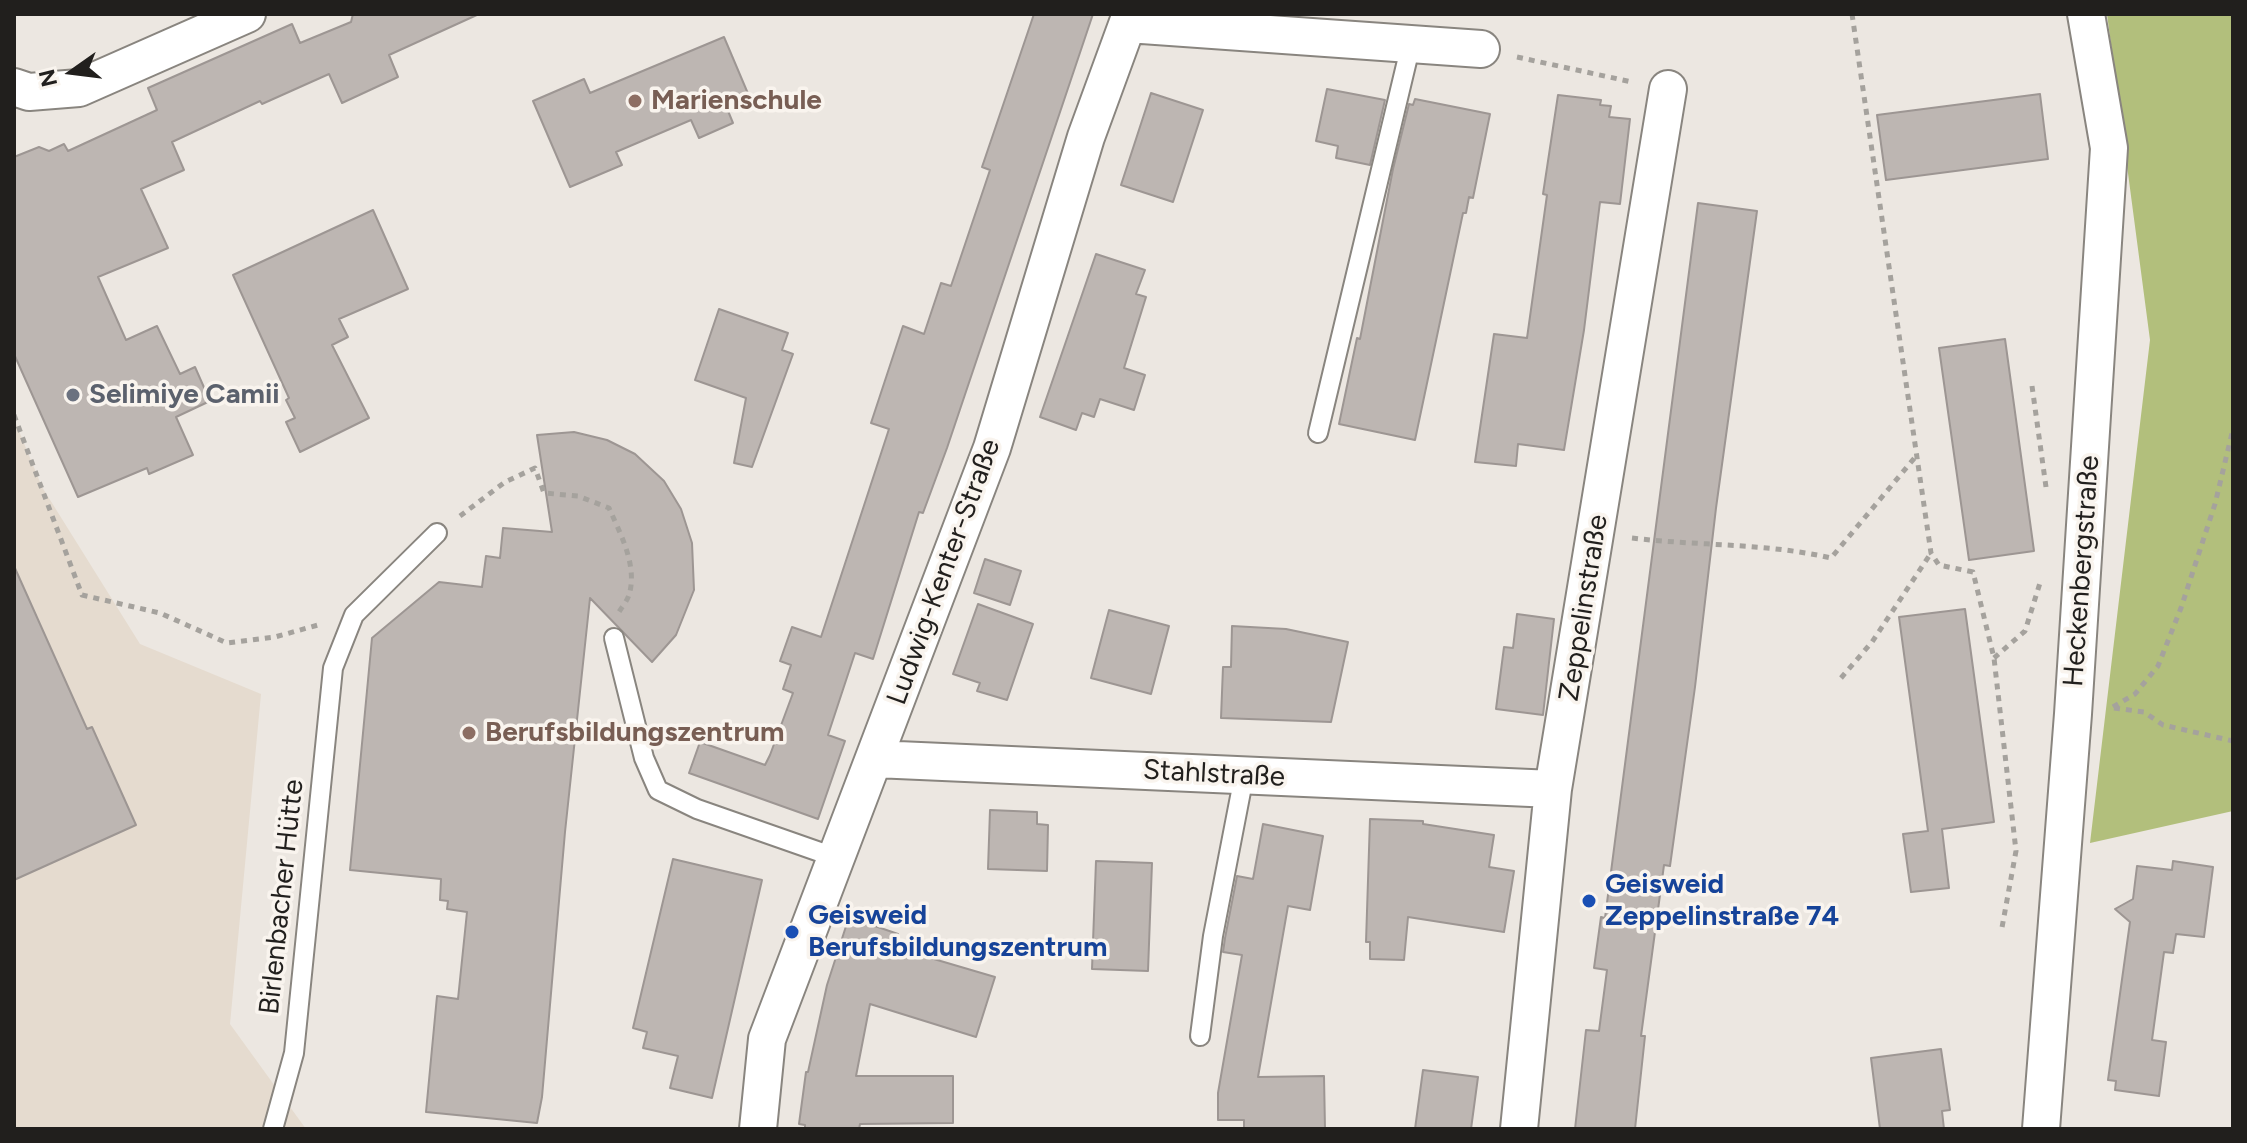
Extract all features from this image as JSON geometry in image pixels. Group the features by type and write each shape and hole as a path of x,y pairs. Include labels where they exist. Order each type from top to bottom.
{"street":[{"path":"14,87 29,92 79,88 247,14"},
{"name":"Heckenbergstraße","path":"2041,1129 2073,714 2109,148 2086,14"},
{"path":"1129,19 1481,49"},
{"name":"Ludwig-Kenter-Straße","path":"758,1129 767,1039 992,448 1086,137 1129,19"},
{"name":"Zeppelinstraße","path":"1519,1129 1553,789 1668,89"},
{"name":"Stahlstraße","path":"875,759 1553,789"}],"lane":[{"path":"1318,433 1411,44"},
{"path":"354,615 437,533"},
{"name":"Birlenbacher Hütte","path":"273,1129 294,1053 333,668 354,615"},
{"path":"614,638 644,758 658,790 697,809 837,858"},
{"path":"1200,1036 1213,936 1244,776"}],"path":[{"path":"1852,14 1931,553 1939,565 1973,572 1994,658 2016,851 2001,933"},
{"path":"1481,49 1668,89"},
{"path":"2032,386 2046,489"},
{"path":"14,415 82,595 160,613 227,643 275,637 354,615"},
{"path":"2113,708 2135,694 2158,666 2181,608 2215,504 2233,429"},
{"path":"1596,534 1690,545 1797,550 1831,558 1917,455"},
{"path":"437,533 505,482 535,468 544,493 578,496 609,508 626,547 631,572 629,595 612,625 614,638"},
{"path":"1841,678 1872,642 1931,553"},
{"path":"1994,658 2025,631 2042,577"},
{"path":"2073,714 2113,708 2144,712 2163,725 2233,741"}],"shaded area":[{"path":"14,419 42,487 140,644 261,694 230,1024 306,1129 14,1129"}],"green space":[{"path":"2107,14 2233,14 2233,811 2090,843 2150,340"}],"building":[{"path":"353,14 479,14 389,55 398,77 342,103 329,74 262,104 260,101 172,142 184,170 141,189 168,248 98,277 126,340 157,326 180,374 195,367 210,401 176,417 193,455 149,474 147,468 78,497 14,354 14,157 39,147 49,151 64,144 68,151 157,110 148,88 292,24 300,43 351,22"},
{"path":"1034,14 1093,14 947,448 923,513 919,512 873,659 855,653 828,735 845,741 818,819 689,773 700,742 765,765 770,755 793,693 783,689 791,665 780,661 792,627 821,637 889,429 871,423 903,326 924,334 941,283 951,286 990,170 982,167"},
{"name":"Marienschule","path":"724,37 749,96 726,106 733,123 699,138 691,120 616,152 622,165 570,187 533,101 584,79 590,93"},
{"path":"1327,89 1385,100 1370,165 1336,158 1338,146 1316,141"},
{"path":"1151,93 1203,110 1173,202 1121,185"},
{"path":"2040,94 2048,159 1886,180 1877,115"},
{"path":"1558,95 1601,100 1600,105 1611,106 1609,117 1630,119 1620,204 1600,202 1584,330 1564,450 1518,444 1516,466 1475,462 1494,334 1527,338"},
{"path":"1415,99 1490,114 1473,198 1469,197 1466,213 1463,213 1415,440 1339,424 1357,338 1360,339 1393,169 1409,104 1413,105"},
{"path":"1698,203 1757,211 1695,687 1670,866 1664,865 1641,1036 1645,1036 1635,1129 1575,1129 1586,1030 1599,1031 1607,970 1594,968 1601,917 1605,918"},
{"path":"373,210 408,289 339,319 348,337 332,345 369,418 300,452 286,422 295,418 286,400 289,398 233,275"},
{"path":"1096,254 1145,270 1136,294 1146,297 1124,368 1145,375 1134,410 1100,399 1094,417 1082,413 1076,430 1040,417"},
{"path":"719,309 788,333 782,350 793,354 752,467 734,463 746,398 695,380"},
{"path":"2005,339 2034,551 1969,560 1939,348"},
{"name":"Berufsbildungszentrum","path":"574,432 607,440 635,454 664,481 681,509 692,543 694,590 676,635 652,662 590,598 537,1123 426,1112 437,996 458,999 467,912 447,909 448,901 440,900 441,879 350,870 372,638 439,582 482,587 486,556 500,558 503,528 552,532 537,435"},
{"path":"985,559 1021,571 1010,605 974,593"},
{"path":"14,566 87,729 92,727 136,825 14,880"},
{"path":"978,604 1033,624 1007,700 977,691 980,683 953,674"},
{"path":"1965,609 1994,822 1942,829 1949,888 1911,892 1903,834 1928,831 1899,617"},
{"path":"1109,610 1169,626 1151,694 1091,678"},
{"path":"1517,614 1554,619 1543,715 1496,709 1504,647 1513,648"},
{"path":"1232,626 1286,629 1348,642 1331,722 1221,718 1223,667 1231,667"},
{"path":"990,810 1037,812 1037,824 1048,825 1047,871 988,869"},
{"path":"1370,819 1423,821 1423,824 1494,835 1489,867 1514,871 1504,932 1408,917 1404,960 1370,959 1370,942 1366,942"},
{"path":"1263,824 1323,836 1310,910 1288,906 1258,1077 1324,1076 1325,1129 1244,1129 1244,1120 1218,1120 1218,1093 1242,955 1223,952 1225,938 1237,876 1253,879"},
{"path":"673,859 762,880 712,1098 670,1088 678,1056 643,1048 647,1032 633,1028"},
{"path":"1096,861 1152,863 1148,971 1092,969"},
{"path":"2173,861 2213,867 2204,937 2176,934 2173,953 2164,952 2152,1040 2166,1042 2159,1096 2115,1090 2116,1081 2108,1080 2130,922 2115,909 2133,899 2137,866 2172,870"},
{"path":"849,917 898,934 893,947 995,977 976,1037 870,1004 856,1076 953,1076 953,1123 860,1124 859,1129 805,1129 805,1125 799,1124 806,1072 827,985"},
{"path":"1941,1049 1950,1110 1942,1111 1944,1129 1880,1129 1871,1058"},
{"path":"1423,1070 1478,1077 1471,1129 1415,1129"}],"place":[{"name":"Marienschule","path":"635,101"},
{"name":"Selimiye Camii","path":"73,395"},
{"name":"Berufsbildungszentrum","path":"469,733"},
{"name":"Geisweid Zeppelinstraße 74","path":"1589,901"},
{"name":"Geisweid Berufsbildungszentrum","path":"792,932"}]}
